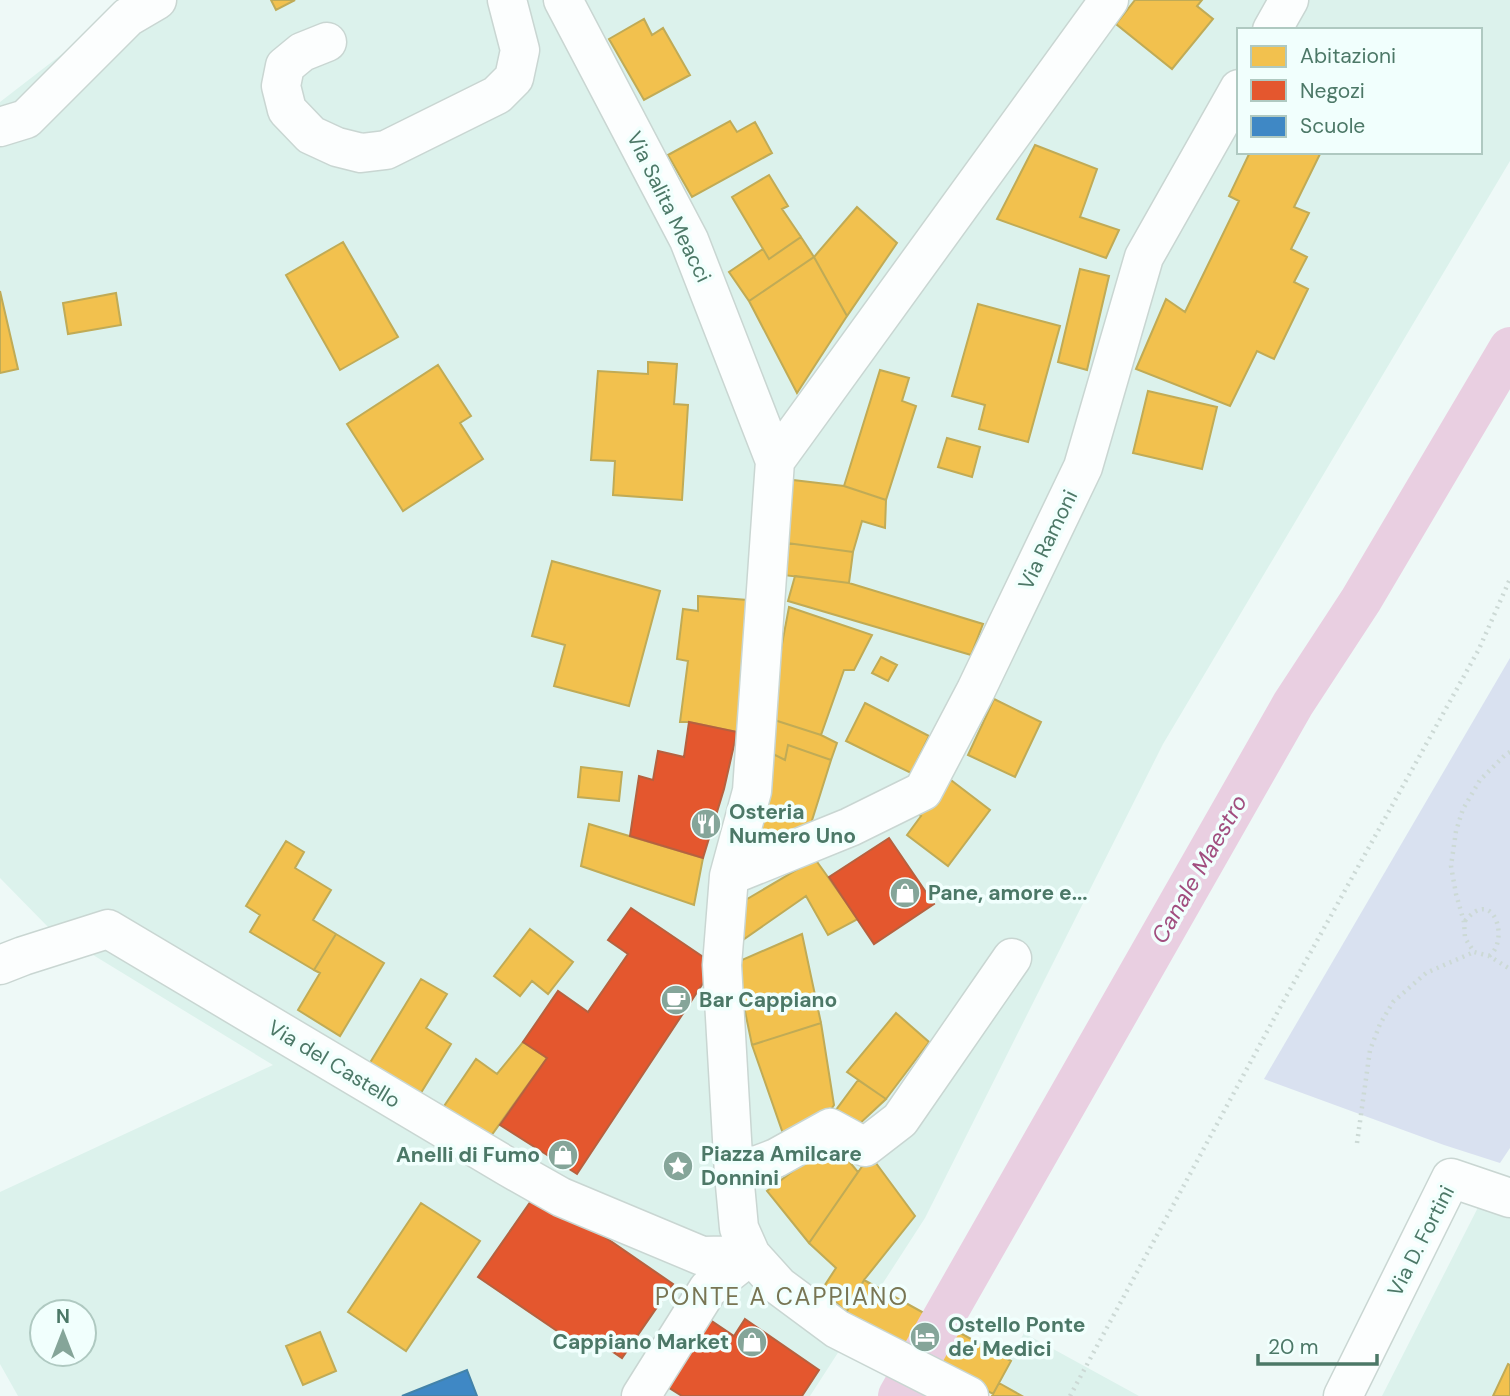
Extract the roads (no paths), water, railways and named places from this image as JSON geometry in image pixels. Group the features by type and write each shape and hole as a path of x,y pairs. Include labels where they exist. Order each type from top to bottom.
{"street":[{"path":"0,127 26,119 128,18 157,0"},
{"path":"327,42 302,52 285,66 281,86 286,110 311,135 337,147 361,153 386,149 497,95 514,78 520,50 507,0"},
{"name":"Via Salita Meacci","path":"564,0 690,240 775,461"},
{"path":"970,1396 837,1329 779,1286 751,1255 739,1228 734,1174 722,965 729,876 752,791 775,461 1109,0"},
{"path":"1273,28 1289,0"},
{"name":"Via Ramoni","path":"729,876 850,827 923,791 976,690 1083,467 1144,257 1237,93"},
{"name":"Via del Castello","path":"0,965 108,929 561,1197 702,1256 751,1255"},
{"path":"734,1174 776,1158 830,1128 865,1147 882,1134 900,1120 1012,958"},
{"name":"Via D. Fortini","path":"1343,1396 1451,1178 1510,1198"},
{"path":"641,1396 709,1289 751,1255"}],"waterway":[{"name":"Canale Maestro","path":"899,1396 1293,704 1361,600 1510,348"}],"place":[{"name":"Osteria Numero Uno","path":"706,824"},
{"name":"Pane, amore e...","path":"905,893"},
{"name":"Bar Cappiano","path":"676,1000"},
{"name":"Anelli di Fumo","path":"563,1155"},
{"name":"Piazza Amilcare Donnini","path":"678,1166"},
{"name":"Ostello Ponte de' Medici","path":"925,1337"},
{"name":"Cappiano Market","path":"752,1342"}],"district":[{"name":"PONTE A CAPPIANO","path":"782,1297"}]}
